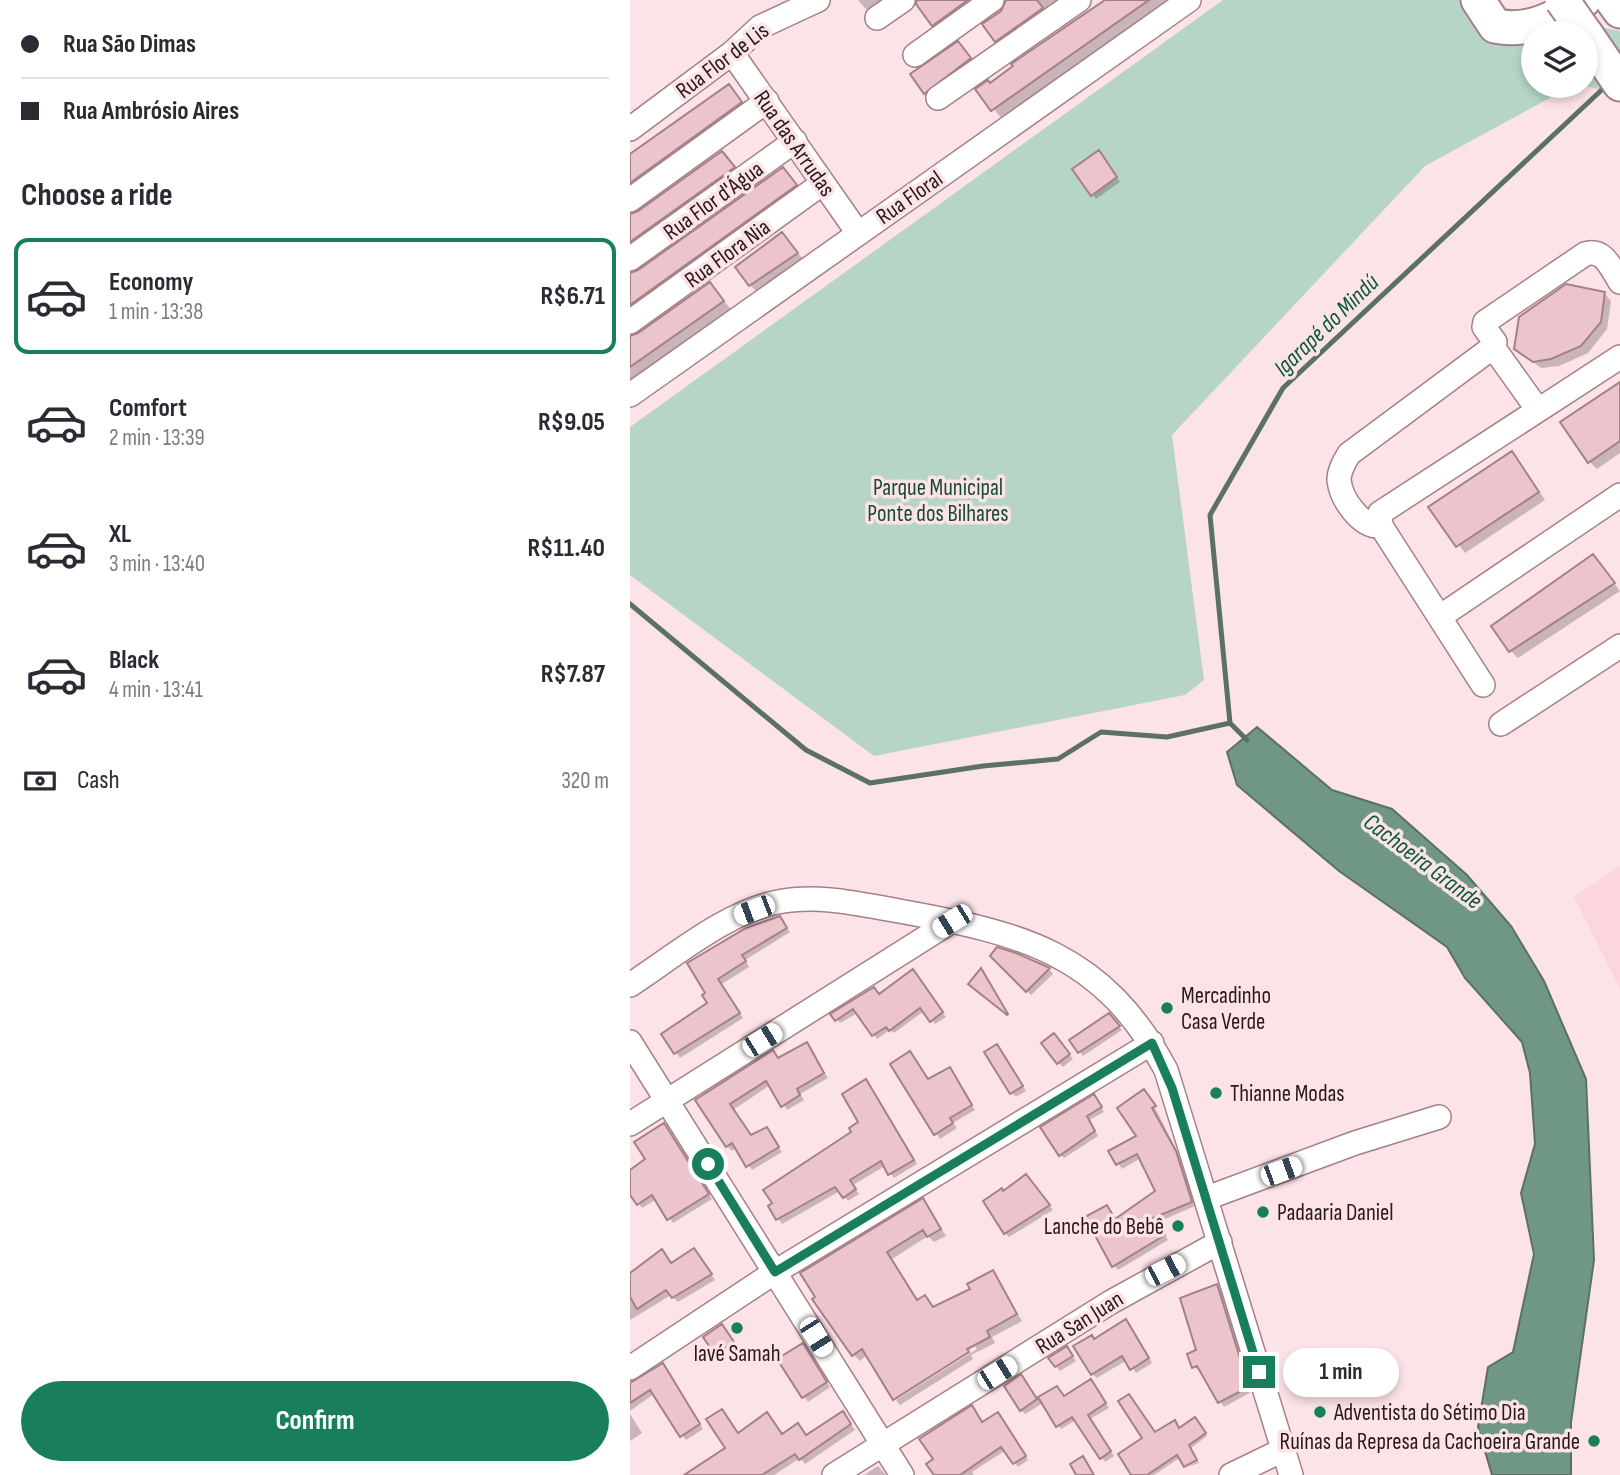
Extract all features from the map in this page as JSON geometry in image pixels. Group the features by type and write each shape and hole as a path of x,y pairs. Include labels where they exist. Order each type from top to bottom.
{"highway":[{"path":"1478,0 1483,12 1495,26 1522,29 1542,24 1584,0"},
{"path":"1562,0 1577,21"},
{"path":"1612,0 1620,11"},
{"path":"1598,52 1620,84"}],"street":[{"name":"Rua Flor de Lis","path":"630,129 732,53 760,27 818,0"},
{"path":"877,18 903,0"},
{"path":"915,55 992,0"},
{"path":"938,98 1079,0"},
{"name":"Rua Floral","path":"630,395 1189,0"},
{"name":"Rua das Arrudas","path":"732,53 858,233"},
{"path":"630,200 767,101"},
{"name":"Rua Flor d'Água","path":"630,259 795,141"},
{"name":"Rua Flora Nia","path":"630,322 823,183"},
{"path":"1381,526 1368,525 1362,520 1344,495 1339,480 1349,454 1493,347 1496,344 1484,327 1485,323 1585,254 1591,252 1603,255 1620,282"},
{"path":"1493,347 1538,410"},
{"path":"1483,685 1381,526 1380,513 1620,357"},
{"path":"1441,617 1620,495"},
{"path":"1501,724 1620,646"},
{"path":"630,985 733,919 775,902 808,898 839,900 1002,932 1052,951 1096,982 1126,1009 1152,1043 1166,1070 1291,1475"},
{"path":"630,1124 952,921"},
{"path":"630,1042 902,1475"},
{"path":"630,1368 775,1272 1152,1043"},
{"path":"1207,1198 1355,1143 1439,1117"},
{"name":"Rua San Juan","path":"834,1475 1111,1302 1220,1242"},
{"path":"1231,1475 1283,1450"}],"shaded area":[{"path":"1620,866 1620,989 1574,897"}],"green space":[{"name":"Parque Municipal Ponte dos Bilhares","path":"1223,0 1469,0 1571,21 1521,21 1521,98 1550,98 1425,166 1172,435 1204,680 1185,695 874,756 630,575 630,427"},
{"name":"Parque Municipal Ponte dos Bilhares","path":"1598,26 1620,31 1620,95 1598,89"}],"water":[{"path":"1257,727 1332,790 1392,809 1467,875 1511,926 1544,981 1586,1079 1594,1260 1571,1422 1571,1475 1492,1475 1478,1427 1488,1367 1513,1352 1534,1254 1521,1193 1535,1144 1530,1073 1522,1042 1465,978 1447,947 1339,871 1237,785 1227,752"}],"building":[{"path":"917,0 968,0 932,26 916,4"},
{"path":"1006,0 1037,0 1043,8 995,42 982,24 1001,11"},
{"path":"1105,0 1149,0 991,111 975,89 988,80 990,83 1013,66 1011,64"},
{"path":"958,41 971,58 924,94 910,74"},
{"path":"729,84 742,102 630,183 630,154"},
{"path":"1099,150 1117,177 1091,196 1072,169"},
{"path":"722,151 735,167 630,242 630,214"},
{"path":"783,167 797,185 630,305 630,273"},
{"path":"782,232 798,253 749,286 735,267"},
{"path":"710,282 724,301 630,367 630,336"},
{"path":"1566,284 1605,292 1601,322 1581,346 1551,359 1533,362 1514,349 1519,317"},
{"path":"1620,382 1620,441 1588,463 1560,422"},
{"path":"1512,451 1539,492 1456,547 1428,507"},
{"path":"1593,554 1615,583 1509,652 1491,626"},
{"path":"780,916 787,928 742,955 746,961 718,979 740,1013 674,1054 661,1034 707,1003 702,995 705,993 687,963 746,928"},
{"path":"997,947 1050,968 1026,992 990,956"},
{"path":"981,968 1008,1014 1007,1015 968,984"},
{"path":"913,969 943,1012 930,1022 920,1008 889,1031 886,1027 872,1036 853,1009 835,1021 830,1014 874,987 879,994"},
{"path":"1109,1013 1120,1026 1078,1053 1069,1040"},
{"path":"1054,1033 1070,1054 1057,1064 1041,1043"},
{"path":"807,1042 824,1073 797,1089 800,1095 781,1107 766,1081 730,1104 751,1135 767,1127 779,1147 746,1167 732,1143 726,1147 695,1100 773,1050 778,1058"},
{"path":"997,1044 1023,1086 1010,1094 984,1052"},
{"path":"910,1051 928,1079 950,1067 972,1105 950,1118 953,1123 934,1135 890,1064"},
{"path":"866,1079 914,1160 888,1175 881,1161 850,1180 856,1189 843,1198 835,1187 776,1220 768,1206 772,1203 763,1190 851,1132 849,1128 858,1122 842,1094"},
{"path":"1144,1089 1156,1106 1152,1108 1176,1151 1192,1202 1153,1218 1165,1235 1112,1267 1085,1217 1107,1205 1115,1219 1155,1191 1137,1154 1116,1165 1108,1151 1136,1136 1117,1108"},
{"path":"1094,1094 1102,1107 1087,1116 1095,1131 1059,1156 1040,1127"},
{"path":"664,1123 709,1194 667,1220 652,1195 637,1205 630,1195 630,1170 645,1159 634,1142"},
{"path":"1026,1174 1050,1205 1004,1234 983,1201 1002,1188 1003,1191"},
{"path":"923,1198 941,1229 927,1237 923,1230 887,1252 917,1300 925,1295 933,1307 970,1289 967,1284 993,1270 1017,1314 987,1331 990,1337 967,1349 969,1352 893,1400 862,1349 852,1356 812,1299 815,1297 800,1273"},
{"path":"694,1248 712,1274 672,1298 666,1290 637,1309 630,1297 630,1273 662,1249 671,1263"},
{"path":"1217,1284 1249,1387 1218,1403 1197,1366 1192,1368 1187,1354 1196,1350 1180,1298"},
{"path":"1126,1319 1149,1358 1130,1370 1122,1356 1091,1375 1073,1346 1092,1335 1094,1339"},
{"path":"722,1324 734,1342 715,1355 703,1337"},
{"path":"803,1343 827,1382 802,1398 777,1359"},
{"path":"1067,1346 1073,1356 1055,1367 1048,1358"},
{"path":"663,1363 700,1424 680,1437 650,1390 630,1403 630,1383"},
{"path":"1021,1374 1037,1399 1020,1411 1004,1386"},
{"path":"1091,1379 1106,1403 1088,1415 1111,1451 1100,1459 1072,1417 1056,1427 1038,1397 1057,1386 1064,1396"},
{"path":"1129,1394 1155,1432 1175,1420 1179,1428 1195,1417 1206,1433 1189,1445 1197,1460 1184,1467 1177,1455 1147,1475 1131,1475 1118,1454 1142,1438 1118,1401"},
{"path":"972,1405 982,1422 998,1412 1026,1456 1013,1464 1001,1447 960,1475 934,1475 926,1464 933,1459 919,1439"},
{"path":"722,1409 738,1433 767,1412 782,1434 798,1423 806,1435 843,1411 851,1424 799,1460 795,1454 762,1475 684,1475 725,1448 706,1419"},
{"path":"1083,1456 1094,1475 1076,1475 1070,1464"}],"waterway":[{"name":"Igarapé do Mindú","path":"1230,723 1210,515 1283,388 1607,85"},
{"path":"630,604 806,750 870,783 983,766 1058,759 1101,732 1167,737 1230,723"},
{"name":"Cachoeira Grande","path":"1230,723 1247,740"}],"place":[{"name":"Mercadinho Casa Verde","path":"1167,1008"},
{"name":"Thianne Modas","path":"1216,1093"},
{"name":"Padaaria Daniel","path":"1263,1212"},
{"name":"Lanche do Bebê","path":"1178,1226"},
{"name":"Iavé Samah","path":"737,1328"},
{"name":"Adventista do Sétimo Dia","path":"1320,1412"},
{"name":"Ruínas da Represa da Cachoeira Grande","path":"1594,1441"}],"route":[{"path":"708,1164 775,1272 1152,1043 1172,1088 1259,1372"}]}
